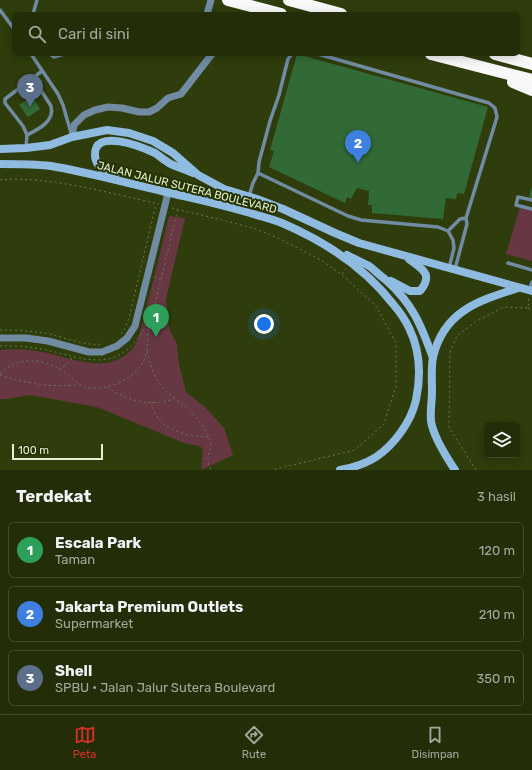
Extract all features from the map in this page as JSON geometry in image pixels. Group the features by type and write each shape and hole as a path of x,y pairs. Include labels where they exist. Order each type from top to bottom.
{"highway":[{"path":"228,0 273,12"},
{"path":"289,0 334,12"},
{"path":"520,54 532,56"},
{"path":"438,56 532,80"},
{"path":"502,56 532,64"},
{"path":"476,66 532,90"}],"main road":[{"name":"JALAN JALUR SUTERA BOULEVARD","path":"0,149 50,145 72,137 107,130 129,133 153,141 173,153 198,175 224,189 289,212 358,243 519,288 531,288"},
{"path":"120,181 99,168 95,159 94,152 99,144 106,140 131,144 145,149 157,154 172,164 198,175"},
{"name":"JALAN JALUR SUTERA BOULEVARD","path":"0,164 51,166 120,181 266,217 282,223 327,246 349,261 377,285 401,314 409,327 415,342 419,361 418,389 415,404 407,423 387,448 375,457 340,470"},
{"path":"327,246 370,267 410,291 420,291 426,285 427,277 424,270 407,258 391,252"},
{"path":"370,267 397,291 410,307 422,330 433,358"},
{"path":"455,470 432,428 431,412 433,358 440,337 446,327 471,305 519,288"}],"street":[{"path":"208,12 211,0"},
{"path":"72,137 74,125 84,116 95,110 108,107 122,108 139,112 149,112 158,108 168,98 181,94 210,56"},
{"path":"0,338 26,338 48,341 89,352 102,352 116,346 127,338 135,326 168,193"}],"lane":[{"path":"34,12 37,0"},
{"path":"0,10 12,26"},
{"path":"32,56 58,94 63,105 72,137"},
{"path":"248,197 252,183 258,173 259,162 270,121 279,95 288,59 290,56"},
{"path":"325,56 489,103 495,108 497,118 466,218 467,224 452,269"},
{"path":"26,148 27,135 23,126 5,99 42,71"},
{"path":"27,135 47,123 52,109 33,78"},
{"path":"258,173 348,216 361,220 438,227 448,231 453,240 454,248 452,269"},
{"path":"532,200 518,197 516,205 532,209"},
{"path":"448,231 460,219 466,218"},
{"path":"508,263 532,270"}],"path":[{"path":"0,180 38,180 104,191 256,229 278,238 321,260 342,275 376,306 396,343 396,386 384,424 356,450 272,470"},
{"path":"118,337 125,328 129,318 156,204"},
{"path":"79,384 61,386 36,385 24,383 0,375 14,364 30,360 45,362 59,369 79,384 88,388 107,387 122,381 136,371 141,366 147,350 150,325 178,209"},
{"path":"528,308 531,288"},
{"path":"476,470 449,427 450,352 457,336 475,322 504,307 532,309"},
{"path":"0,346 31,347 85,359 100,360 114,357 132,346 146,326 153,312"},
{"path":"0,330 40,332 92,344 107,343"},
{"path":"147,350 151,367 166,391 197,418 209,437 211,447 207,460 210,470"},
{"path":"59,369 72,359 72,356"},
{"path":"107,387 117,394 138,401 152,402 174,399"},
{"path":"152,402 152,407 155,413 165,425 190,435 209,437"}],"shaded area":[{"path":"520,207 532,210 532,261 506,254"},
{"path":"169,216 185,218 166,299 169,328 177,345 179,365 186,392 206,408 224,428 233,455 201,470 203,450 200,446 184,443 97,407 29,395 0,399 0,350 18,349 36,351 82,362 104,363 120,359 133,348 142,327"}],"building":[{"path":"296,56 304,56 488,107 464,194 457,193 456,199 446,198 443,219 372,213 372,205 368,205 369,191 357,188 351,199 347,197 345,203 269,167 274,151 270,150"},
{"path":"32,96 40,109 28,117 19,105"},
{"path":"532,187 532,198 529,197"}],"place":[{"name":"Shell","path":"30,107"},
{"name":"Jakarta Premium Outlets","path":"358,163"},
{"name":"Escala Park","path":"156,337"}]}
